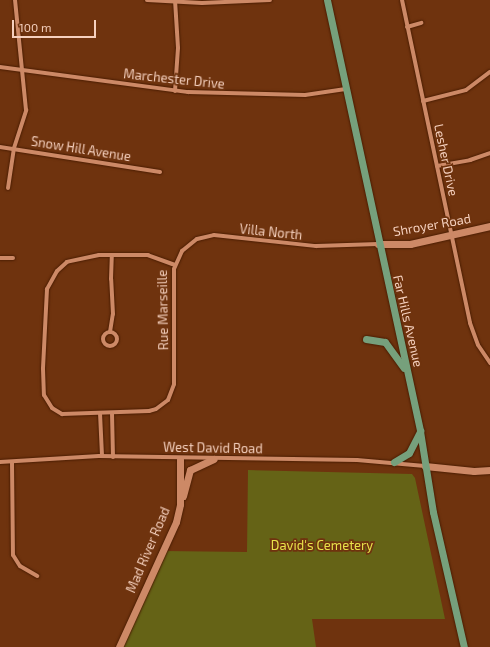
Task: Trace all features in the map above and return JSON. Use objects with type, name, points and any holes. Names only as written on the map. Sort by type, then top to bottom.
[{"type":"main road","name":"Far Hills Avenue","points":[[327,0],[378,244],[420,431],[433,512],[464,647]]},
{"type":"main road","points":[[366,339],[385,342],[406,370]]},
{"type":"main road","points":[[394,462],[409,453],[420,431]]},
{"type":"street","points":[[8,188],[14,148],[25,116],[15,0]]},
{"type":"street","points":[[147,0],[270,0]]},
{"type":"street","name":"Lesher Drive","points":[[402,0],[470,323],[478,345],[490,363]]},
{"type":"street","points":[[175,1],[178,48],[175,91]]},
{"type":"street","points":[[407,27],[421,23]]},
{"type":"street","name":"Marchester Drive","points":[[0,67],[21,68],[175,91],[275,95],[330,93],[346,90]]},
{"type":"street","points":[[423,101],[466,90],[490,72]]},
{"type":"street","name":"Snow Hill Avenue","points":[[0,147],[160,172]]},
{"type":"street","points":[[437,166],[470,160],[490,153]]},
{"type":"street","name":"Shroyer Road","points":[[378,244],[406,244],[490,226]]},
{"type":"street","name":"Villa North","points":[[175,265],[189,243],[214,235],[297,246],[378,244]]},
{"type":"street","points":[[110,332],[113,318],[112,255]]},
{"type":"street","name":"Rue Marseille","points":[[148,255],[175,265],[173,291],[174,384],[171,394],[156,410],[62,414],[52,408],[45,398],[43,369],[47,289],[57,271],[67,262],[92,256],[148,255]]},
{"type":"street","points":[[0,258],[13,258]]},
{"type":"street","points":[[100,413],[102,456]]},
{"type":"street","points":[[112,413],[113,457]]},
{"type":"street","name":"West David Road","points":[[0,462],[102,456],[180,459],[306,458],[394,462],[425,466]]},
{"type":"street","name":"Mad River Road","points":[[118,647],[168,542],[180,504],[180,459]]},
{"type":"street","points":[[180,504],[190,470],[214,459]]},
{"type":"street","points":[[12,462],[13,555],[20,566],[37,576]]},
{"type":"street","points":[[425,466],[474,471],[490,470]]},
{"type":"green space","name":"David's Cemetery","points":[[248,470],[412,474],[415,478],[445,619],[312,619],[316,647],[119,647],[163,551],[247,552]]}]
